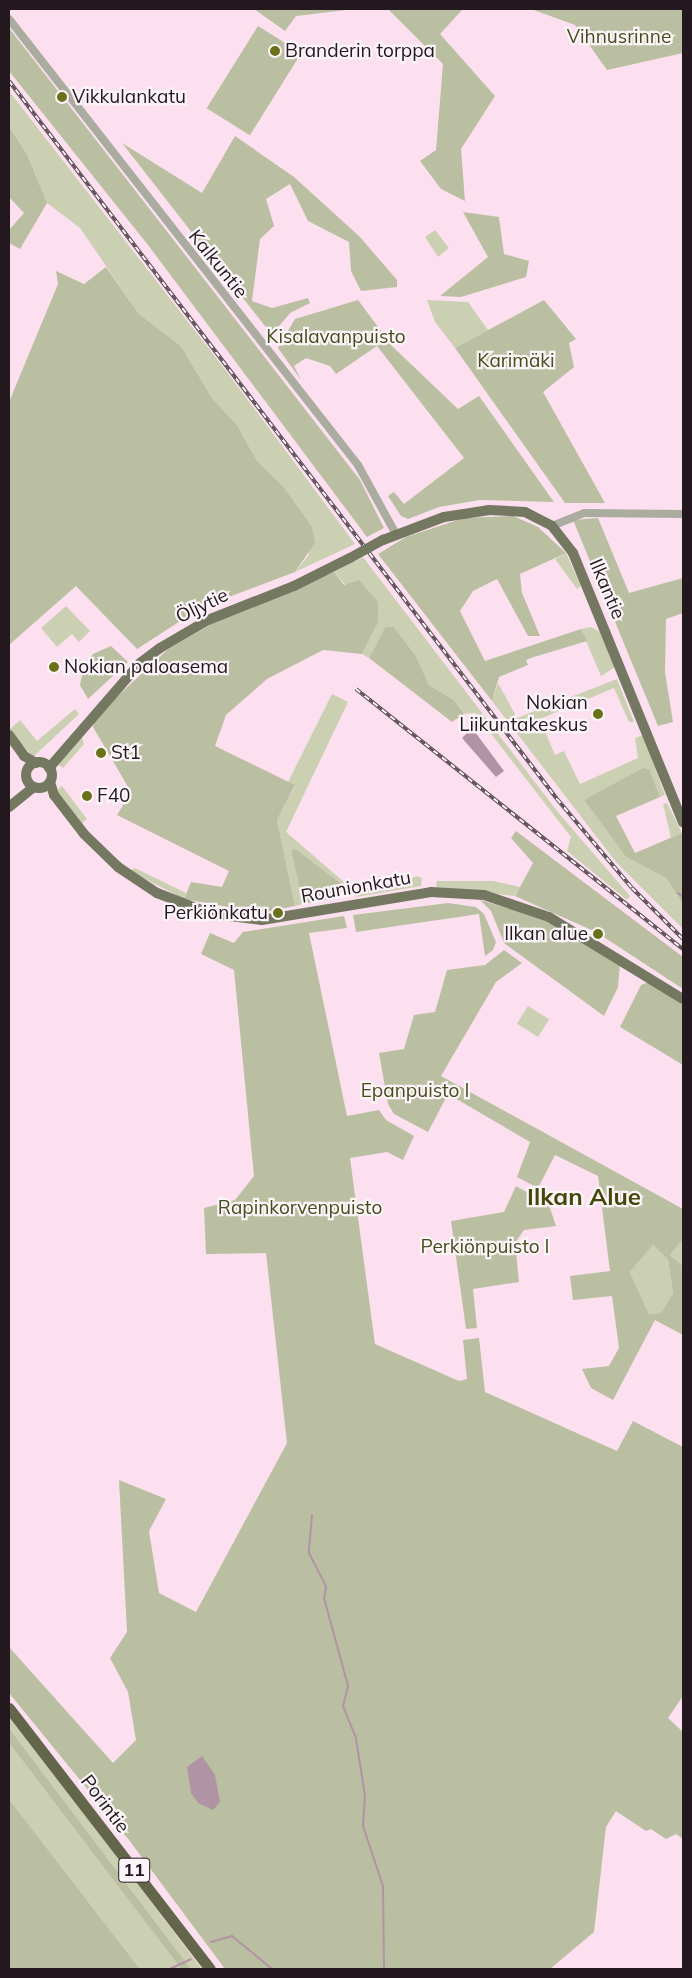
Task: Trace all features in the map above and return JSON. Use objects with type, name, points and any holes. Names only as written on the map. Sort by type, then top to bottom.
[{"type":"highway","name":"Porintie","points":[[9,1708],[210,1969]]},
{"type":"main road","name":"Ilkantie","points":[[396,534],[444,517],[489,510],[525,512],[552,526],[572,553],[683,822]]},
{"type":"main road","name":"Öljytie","points":[[9,808],[140,663],[160,648],[208,620],[294,586],[396,534]]},
{"type":"main road","points":[[9,735],[38,775]]},
{"type":"main road","name":"Rounionkatu","points":[[38,775],[118,867],[157,893],[212,914],[262,920],[431,892],[484,895],[548,917],[683,999]]},
{"type":"street","name":"Kalkuntie","points":[[9,19],[352,458],[396,534]]},
{"type":"street","points":[[552,526],[585,513],[683,514]]},
{"type":"green space","points":[[254,9],[355,9],[296,16],[285,31]]},
{"type":"green space","points":[[388,9],[531,9],[462,10],[440,34],[495,96],[461,149],[465,201],[441,189],[420,161],[436,150],[443,64]]},
{"type":"green space","name":"Vihnusrinne","points":[[531,9],[683,9],[683,53],[607,70],[575,25]]},
{"type":"green space","points":[[258,26],[301,53],[250,135],[207,108]]},
{"type":"green space","points":[[9,28],[360,480],[384,528],[367,537],[148,245],[9,71]]},
{"type":"green space","points":[[9,91],[230,376],[355,544],[295,572],[309,555],[282,485],[257,461],[237,425],[212,398],[181,346],[139,314],[80,228],[47,203],[27,154],[9,127]]},
{"type":"green space","points":[[9,127],[27,154],[47,203],[20,249],[9,243],[9,230],[24,213],[9,197]]},
{"type":"green space","points":[[235,136],[294,177],[360,237],[397,280],[397,287],[361,291],[351,271],[349,242],[308,221],[290,184],[266,199],[274,226],[260,239],[252,301],[272,308],[308,298],[310,303],[290,313],[274,332],[268,330],[122,143],[202,193]]},
{"type":"green space","points":[[463,212],[499,217],[504,254],[529,261],[526,277],[461,297],[440,296],[488,257]]},
{"type":"green space","points":[[435,230],[449,248],[438,257],[425,237]]},
{"type":"green space","points":[[106,267],[139,314],[181,346],[212,398],[237,425],[257,461],[282,485],[312,527],[315,543],[295,572],[202,607],[137,649],[76,586],[9,645],[9,402],[58,284],[56,271],[84,284]]},
{"type":"green space","name":"Kisalavanpuisto","points":[[358,300],[393,347],[458,409],[479,396],[554,502],[480,500],[439,507],[408,519],[401,516],[388,496],[394,492],[404,504],[464,458],[377,346],[336,374],[330,366],[306,358],[294,366],[301,380],[278,348],[295,319]]},
{"type":"green space","points":[[427,300],[468,302],[488,330],[455,348],[435,322]]},
{"type":"green space","name":"Karimäki","points":[[544,300],[576,339],[569,343],[574,367],[543,392],[605,503],[565,503],[455,348]]},
{"type":"green space","points":[[513,516],[538,527],[566,553],[520,574],[522,593],[540,636],[528,636],[497,579],[473,591],[460,611],[485,661],[581,629],[587,641],[526,660],[528,665],[499,677],[492,701],[378,554],[406,537],[464,518]]},
{"type":"green space","points":[[598,518],[629,593],[683,578],[683,613],[666,619],[665,672],[673,722],[658,726],[573,520]]},
{"type":"green space","points":[[566,553],[581,586],[577,589],[555,559]]},
{"type":"green space","points":[[363,557],[557,811],[630,896],[627,900],[567,851],[571,837],[475,713],[464,714],[454,700],[429,685],[416,656],[394,627],[385,627],[369,658],[362,654],[378,622],[334,572]]},
{"type":"green space","points":[[334,572],[344,585],[359,580],[378,602],[378,622],[362,654],[323,650],[267,679],[226,715],[215,746],[295,785],[277,820],[295,906],[261,913],[184,899],[191,882],[222,887],[229,871],[117,815],[131,792],[93,727],[94,718],[167,650],[227,615]]},
{"type":"green space","points":[[66,606],[90,631],[79,642],[72,634],[57,647],[41,628]]},
{"type":"green space","points":[[385,627],[394,627],[416,656],[429,685],[454,700],[464,714],[452,722],[369,658]]},
{"type":"green space","points":[[591,627],[600,632],[615,667],[601,676],[581,629]]},
{"type":"green space","points":[[111,646],[128,662],[88,699],[80,685],[82,675],[93,654]]},
{"type":"green space","points":[[617,679],[634,722],[629,722],[614,688],[540,719],[555,755],[564,751],[580,784],[638,758],[635,738],[643,735],[665,795],[660,797],[650,770],[584,800],[626,857],[666,878],[683,904],[683,929],[616,862],[492,701],[498,683],[517,718]]},
{"type":"green space","points":[[332,694],[348,702],[286,832],[344,882],[343,885],[296,849],[291,850],[303,904],[295,906],[277,820],[295,786],[288,782]]},
{"type":"green space","points":[[75,709],[79,714],[33,757],[9,730],[20,720],[37,741]]},
{"type":"green space","points":[[82,737],[84,744],[63,768],[56,763]]},
{"type":"green space","points":[[643,768],[650,770],[660,797],[616,816],[635,853],[682,833],[683,904],[666,878],[626,857],[584,800]]},
{"type":"green space","points":[[62,786],[87,819],[82,823],[56,791]]},
{"type":"green space","points":[[667,803],[682,833],[671,838],[663,804]]},
{"type":"green space","points":[[516,831],[683,957],[683,989],[596,932],[515,896],[533,863],[511,838]]},
{"type":"green space","points":[[296,849],[343,885],[340,897],[303,904],[291,850]]},
{"type":"green space","points":[[135,868],[186,893],[184,899],[130,871]]},
{"type":"green space","points":[[416,876],[422,878],[421,886],[356,897],[352,891],[404,883]]},
{"type":"green space","points":[[437,881],[493,881],[520,887],[514,896],[436,887]]},
{"type":"green space","points":[[480,900],[549,920],[620,963],[618,987],[604,1016],[504,943],[491,911]]},
{"type":"green space","points":[[448,903],[476,907],[484,914],[496,942],[493,950],[485,956],[479,914],[356,932],[353,915]]},
{"type":"green space","name":"Rapinkorvenpuisto","points":[[344,916],[347,928],[309,933],[347,1116],[379,1110],[386,1120],[414,1136],[403,1160],[387,1152],[350,1158],[375,1344],[459,1381],[467,1379],[463,1340],[479,1338],[485,1392],[617,1451],[633,1421],[683,1447],[683,1696],[668,1718],[683,1732],[683,1839],[676,1834],[666,1839],[651,1829],[646,1831],[616,1811],[606,1827],[594,1932],[550,1969],[225,1969],[129,1840],[9,1693],[9,1647],[113,1763],[136,1740],[128,1692],[110,1658],[127,1632],[119,1480],[166,1499],[149,1531],[159,1593],[196,1612],[287,1443],[266,1253],[206,1254],[204,1208],[235,1200],[254,1176],[234,970],[201,954],[210,933],[234,943],[243,932]]},
{"type":"green space","name":"Epanpuisto I","points":[[504,950],[522,963],[496,982],[441,1076],[683,1209],[683,1239],[670,1255],[683,1266],[683,1335],[655,1320],[613,1400],[591,1388],[582,1369],[609,1366],[619,1348],[612,1296],[573,1300],[570,1276],[610,1271],[598,1176],[555,1155],[538,1188],[517,1177],[530,1142],[448,1094],[428,1132],[394,1114],[388,1104],[379,1053],[404,1049],[414,1015],[435,1012],[447,970],[485,965]],"holes":[[[653,1245],[668,1260],[673,1293],[661,1313],[649,1314],[630,1272]]]},
{"type":"green space","points":[[649,982],[683,1005],[683,1065],[620,1027],[641,985]]},
{"type":"green space","points":[[528,1006],[549,1019],[538,1037],[517,1024]]},
{"type":"green space","name":"Perkiönpuisto I","points":[[516,1186],[549,1205],[556,1226],[524,1230],[515,1243],[519,1282],[473,1289],[477,1328],[466,1329],[451,1221],[504,1212]]},
{"type":"green space","points":[[683,1239],[683,1266],[670,1255]]},
{"type":"green space","points":[[653,1245],[668,1260],[673,1293],[661,1313],[649,1314],[630,1272]]},
{"type":"green space","points":[[9,1715],[202,1969],[191,1969],[9,1728]]},
{"type":"green space","points":[[9,1728],[191,1969],[181,1969],[9,1743]]},
{"type":"green space","points":[[9,1743],[181,1969],[140,1969],[9,1799]]},
{"type":"green space","points":[[9,1799],[140,1969],[9,1969]]},
{"type":"shaded area","points":[[472,728],[504,771],[496,777],[462,738]]},
{"type":"shaded area","points":[[202,1756],[215,1775],[220,1802],[213,1810],[198,1803],[191,1793],[187,1767]]},
{"type":"waterway","points":[[678,893],[683,897]]},
{"type":"waterway","points":[[312,1515],[309,1553],[326,1587],[324,1598],[348,1686],[343,1706],[356,1739],[365,1796],[363,1826],[383,1886],[384,1969]]},
{"type":"waterway","points":[[211,1942],[232,1936],[272,1969]]},
{"type":"waterway","points":[[170,1969],[191,1959]]},
{"type":"railway","points":[[9,81],[557,799],[632,888],[683,939]]},
{"type":"railway","points":[[356,689],[683,949]]},
{"type":"place","name":"Branderin torppa","points":[[275,51]]},
{"type":"place","name":"Vikkulankatu","points":[[62,97]]},
{"type":"place","name":"Nokian paloasema","points":[[54,667]]},
{"type":"place","name":"Nokian Liikuntakeskus","points":[[598,714]]},
{"type":"place","name":"St1","points":[[101,753]]},
{"type":"place","name":"F40","points":[[87,796]]},
{"type":"place","name":"Perkiönkatu","points":[[278,913]]},
{"type":"place","name":"Ilkan alue","points":[[598,934]]},
{"type":"district","name":"Ilkan Alue","points":[[584,1197]]}]
